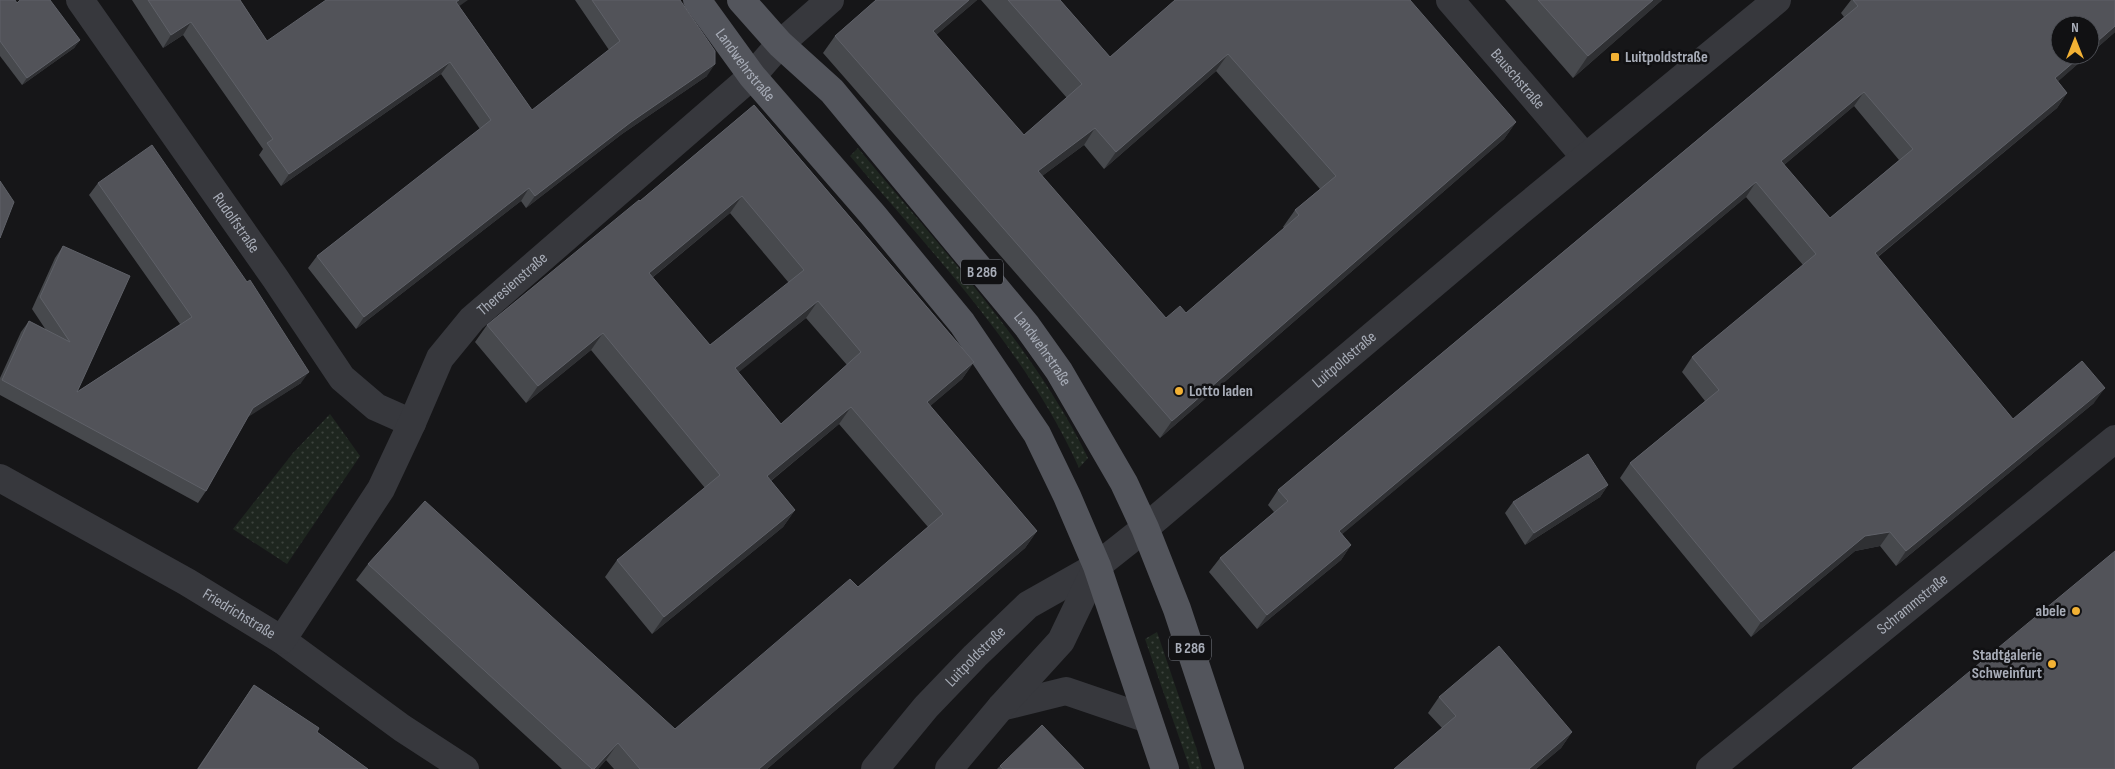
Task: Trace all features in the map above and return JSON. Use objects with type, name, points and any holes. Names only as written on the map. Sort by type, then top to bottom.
[{"type":"main road","name":"Landwehrstraße","points":[[697,0],[752,76],[873,215],[962,323],[1037,434],[1067,496],[1097,566],[1165,769]]},
{"type":"main road","name":"Landwehrstraße","points":[[741,0],[780,44],[832,91],[1027,326],[1059,371],[1124,483],[1145,528],[1177,609],[1230,769]]},
{"type":"street","name":"Rudolfstraße","points":[[80,0],[275,278],[342,378],[376,407],[412,423]]},
{"type":"street","name":"Theresienstraße","points":[[282,640],[381,488],[440,358],[472,319],[752,76],[780,44],[830,0]]},
{"type":"street","name":"Bauschstraße","points":[[1450,0],[1585,157]]},
{"type":"street","name":"Luitpoldstraße","points":[[875,769],[926,707],[1028,605],[1097,566],[1145,528],[1585,157],[1776,0]]},
{"type":"street","name":"Schrammstraße","points":[[1710,769],[2115,439]]},
{"type":"street","name":"Friedrichstraße","points":[[0,478],[187,582],[282,640],[402,728],[465,769]]},
{"type":"street","name":"Luitpoldstraße","points":[[948,769],[1061,641],[1097,566]]},
{"type":"street","points":[[1001,707],[1066,690],[1148,719]]},
{"type":"shaded area","points":[[858,148],[982,297],[1040,376],[1066,416],[1088,458],[1079,468],[1033,383],[1005,343],[976,304],[850,156]]},
{"type":"shaded area","points":[[330,414],[360,456],[287,564],[233,529],[293,453]]},
{"type":"shaded area","points":[[1157,632],[1202,769],[1190,769],[1145,639]]},
{"type":"building","points":[[0,0],[15,0],[17,3],[20,0],[50,0],[80,40],[27,78],[0,41]]},
{"type":"building","points":[[148,0],[240,0],[267,41],[326,0],[459,0],[456,2],[532,110],[620,41],[592,0],[680,0],[715,51],[715,64],[631,122],[535,196],[529,188],[364,317],[317,256],[491,120],[450,62],[289,174],[267,143],[273,139],[191,22],[171,35]]},
{"type":"building","points":[[876,0],[969,0],[933,31],[1024,135],[1082,84],[1008,0],[1060,0],[1110,57],[1175,0],[1410,0],[1516,122],[1172,421],[835,36]],"holes":[[[1228,54],[1336,176],[1295,210],[1299,215],[1186,313],[1180,306],[1166,318],[1038,171],[1095,128],[1116,152]]]},
{"type":"building","points":[[1538,0],[1653,0],[1588,56]]},
{"type":"building","points":[[1853,0],[2115,0],[2115,26],[2100,39],[2100,15],[2050,15],[2050,65],[2070,65],[2055,78],[2067,93],[1875,253],[2013,419],[2082,361],[2105,388],[1906,551],[1890,532],[1865,536],[1761,622],[1630,463],[1719,390],[1692,357],[1816,254],[1756,182],[1339,531],[1351,545],[1267,615],[1220,558],[1288,501],[1278,490],[1858,6]],"holes":[[[1864,92],[1913,149],[1830,218],[1781,161]]]},
{"type":"building","points":[[754,105],[974,362],[927,402],[1037,531],[759,769],[640,769],[618,743],[592,769],[368,564],[425,501],[675,729],[850,579],[858,587],[943,514],[851,407],[767,476],[795,510],[664,617],[617,560],[720,475],[603,333],[538,386],[487,325],[640,201]],"holes":[[[742,196],[804,270],[710,345],[649,273]],[[818,301],[861,352],[781,424],[735,368]]]},
{"type":"building","points":[[152,145],[247,282],[250,280],[309,372],[253,408],[206,491],[2,380],[29,321],[70,342],[40,297],[63,246],[130,276],[77,392],[192,317],[98,183]]},
{"type":"building","points":[[0,181],[14,202],[0,238]]},
{"type":"building","points":[[1588,454],[1608,485],[1534,533],[1513,502]]},
{"type":"building","name":"Stadtgalerie Schweinfurt","points":[[2115,551],[2115,769],[1852,769]]},
{"type":"building","points":[[1499,646],[1572,732],[1529,769],[1394,769],[1456,716],[1439,697]]},
{"type":"building","points":[[254,685],[319,728],[317,732],[368,769],[198,769]]},
{"type":"building","points":[[1042,725],[1084,769],[1003,769],[1000,766]]},
{"type":"place","name":"Luitpoldstraße","points":[[1615,57]]},
{"type":"place","name":"Lotto laden","points":[[1179,391]]},
{"type":"place","name":"abele","points":[[2076,611]]},
{"type":"place","name":"Stadtgalerie Schweinfurt","points":[[2052,664]]}]
